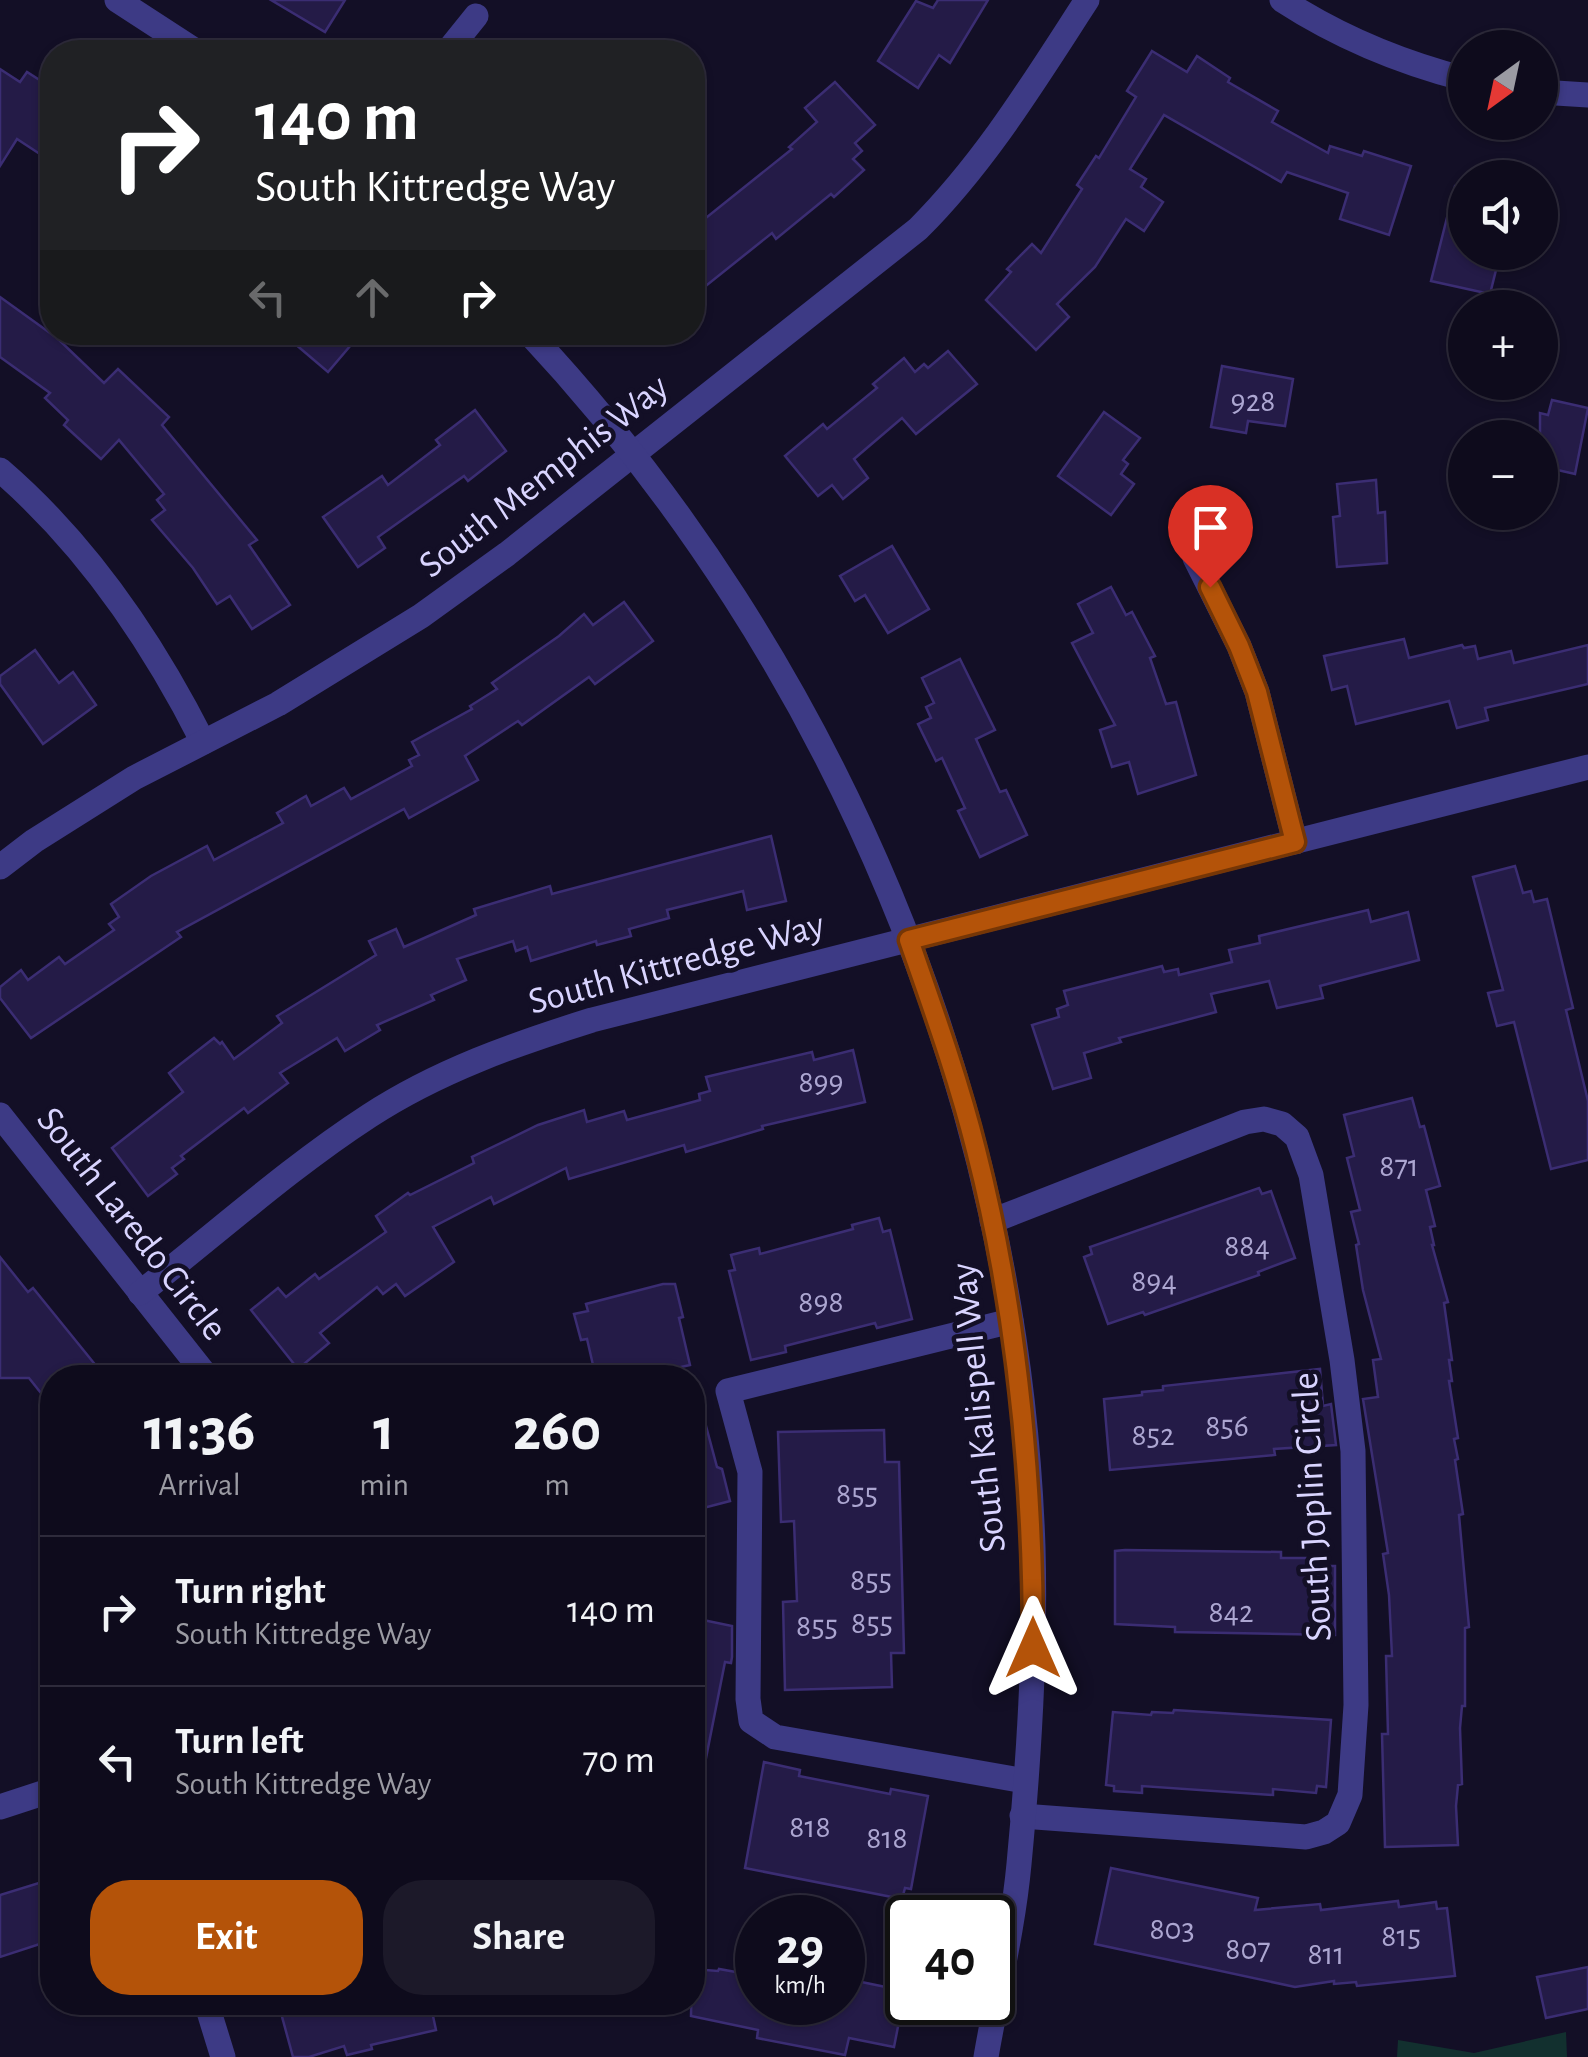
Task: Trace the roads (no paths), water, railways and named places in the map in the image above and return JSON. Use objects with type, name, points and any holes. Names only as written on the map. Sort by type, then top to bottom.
[{"type":"street","points":[[117,0],[179,40]]},
{"type":"street","name":"South Memphis Way","points":[[0,868],[83,808],[336,670],[421,616],[507,554],[918,229],[956,191],[990,148],[1087,0]]},
{"type":"street","points":[[1282,0],[1365,46],[1448,74]]},
{"type":"street","points":[[456,40],[476,16]]},
{"type":"street","points":[[1558,93],[1588,95]]},
{"type":"street","name":"South Kalispell Way","points":[[539,345],[633,454],[735,596],[786,679],[864,833],[909,940],[949,1054],[992,1220],[1011,1322],[1026,1446],[1032,1547],[1033,1648],[1019,1866],[986,2057]]},
{"type":"street","points":[[0,470],[79,551],[135,624],[203,742]]},
{"type":"street","points":[[1226,541],[1195,558],[1257,692],[1295,842]]},
{"type":"street","name":"South Kittredge Way","points":[[140,1292],[339,1137],[442,1075],[515,1044],[592,1020],[1588,768]]},
{"type":"street","name":"South Laredo Circle","points":[[0,1115],[198,1365]]},
{"type":"street","name":"South Joplin Circle","points":[[992,1220],[1245,1122],[1264,1119],[1282,1124],[1297,1137],[1312,1175],[1342,1360],[1356,1492],[1356,1705],[1350,1796],[1338,1823],[1306,1837],[1022,1816]]},
{"type":"street","points":[[1011,1322],[728,1392],[750,1472],[751,1721],[776,1737],[1025,1781]]},
{"type":"street","points":[[0,1806],[40,1794]]},
{"type":"street","points":[[210,2015],[223,2057]]}]
